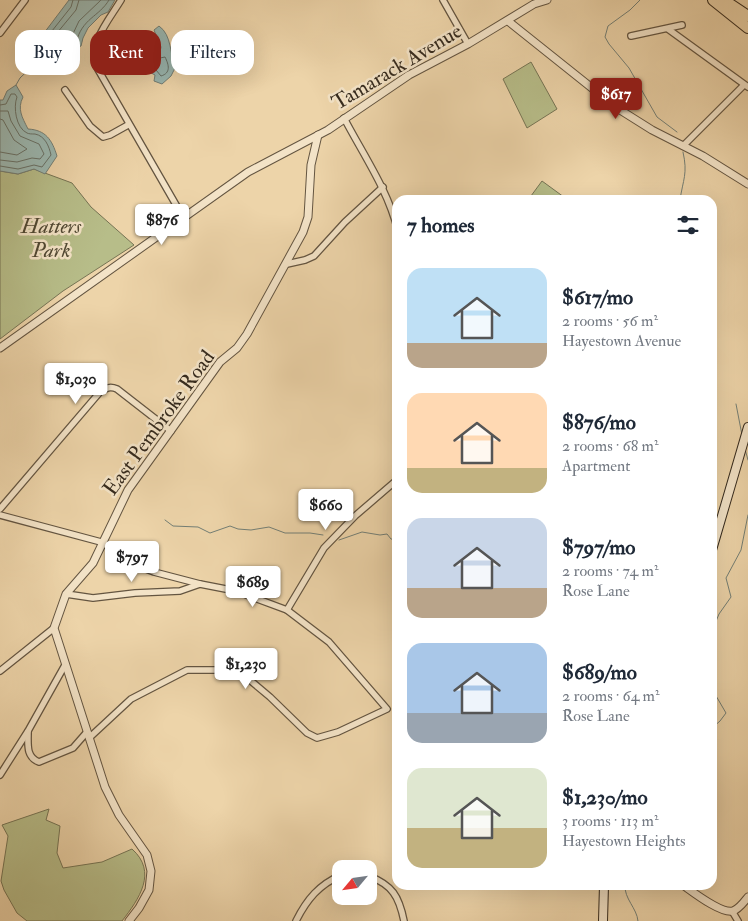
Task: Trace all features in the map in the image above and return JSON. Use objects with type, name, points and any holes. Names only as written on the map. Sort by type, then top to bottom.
[{"type":"highway","points":[[713,0],[748,28]]},
{"type":"highway","points":[[724,0],[748,16]]},
{"type":"main road","points":[[717,530],[748,427]]},
{"type":"main road","points":[[603,921],[604,890]]},
{"type":"street","points":[[0,33],[25,0]]},
{"type":"street","points":[[121,0],[98,39],[93,58],[128,125],[183,217]]},
{"type":"street","points":[[443,0],[468,44]]},
{"type":"street","name":"Tamarack Avenue","points":[[0,348],[248,172],[318,135],[409,74],[468,44],[534,4],[547,0]]},
{"type":"street","points":[[508,21],[595,93],[652,130],[748,184]]},
{"type":"street","points":[[631,36],[682,25]]},
{"type":"street","points":[[668,29],[746,86],[683,146]]},
{"type":"street","points":[[65,90],[90,126],[103,137],[128,125]]},
{"type":"street","points":[[344,118],[383,187],[392,208]]},
{"type":"street","name":"East Pembroke Road","points":[[54,628],[66,594],[93,563],[101,542],[128,490],[220,362],[237,348],[287,264],[303,232],[308,217],[311,165],[318,135]]},
{"type":"street","points":[[287,264],[314,256],[345,222],[383,187]]},
{"type":"street","points":[[0,509],[100,392],[106,388],[112,387],[117,389],[171,431]]},
{"type":"street","points":[[287,610],[324,548],[355,516],[392,484]]},
{"type":"street","points":[[0,515],[101,542],[138,566],[200,584],[236,591],[287,610],[329,642],[387,709],[338,732],[317,738],[307,733],[245,676],[218,670],[186,670],[132,700],[73,748],[40,762],[32,758],[28,752],[28,731]]},
{"type":"street","points":[[66,594],[93,598],[180,591],[200,584]]},
{"type":"street","points":[[0,672],[54,628],[105,787],[119,815],[147,855],[151,871],[148,890],[139,908],[129,921]]},
{"type":"street","points":[[0,775],[28,731],[65,665]]},
{"type":"street","points":[[378,879],[383,881],[396,894],[402,908],[404,921]]},
{"type":"street","points":[[296,921],[312,893],[332,880]]},
{"type":"street","points":[[691,890],[717,907],[732,911],[738,908],[748,897]]},
{"type":"street","points":[[732,911],[738,921]]},
{"type":"green space","points":[[531,62],[557,109],[527,128],[503,79]]},
{"type":"green space","name":"Hatters Park","points":[[34,169],[72,183],[91,207],[134,245],[63,291],[0,339],[0,171],[18,174]]},
{"type":"green space","points":[[542,181],[561,195],[532,195]]},
{"type":"green space","points":[[49,809],[46,820],[60,826],[57,853],[63,868],[102,862],[132,849],[140,858],[145,876],[143,885],[134,904],[122,921],[27,921],[17,913],[1,881],[8,836],[2,825]]},
{"type":"water","points":[[69,0],[115,0],[108,12],[101,15],[88,28],[81,46],[80,30],[46,30]]},
{"type":"water","points":[[159,26],[163,30],[168,40],[171,54],[172,75],[162,84],[154,81],[155,75],[161,75],[161,47],[161,30],[154,30]]},
{"type":"water","points":[[16,85],[23,97],[20,109],[28,129],[44,134],[53,145],[57,156],[45,174],[34,169],[18,174],[0,171],[0,100],[3,100],[7,91]]},
{"type":"waterway","points":[[640,0],[608,26],[605,37],[629,68],[657,117],[677,132]]},
{"type":"waterway","points":[[16,85],[23,75]]},
{"type":"waterway","points":[[681,195],[685,171],[683,152]]},
{"type":"waterway","points":[[736,404],[742,435]]},
{"type":"waterway","points":[[745,449],[748,460]]},
{"type":"waterway","points":[[717,619],[731,597],[726,578],[741,550],[748,515]]},
{"type":"waterway","points":[[165,520],[173,526],[198,527],[210,533],[230,526],[251,530],[269,527],[285,533],[323,535]]},
{"type":"waterway","points":[[339,540],[362,532],[380,535],[387,534],[392,539]]},
{"type":"waterway","points":[[717,698],[726,713],[717,724]]},
{"type":"waterway","points":[[625,890],[638,921]]}]
